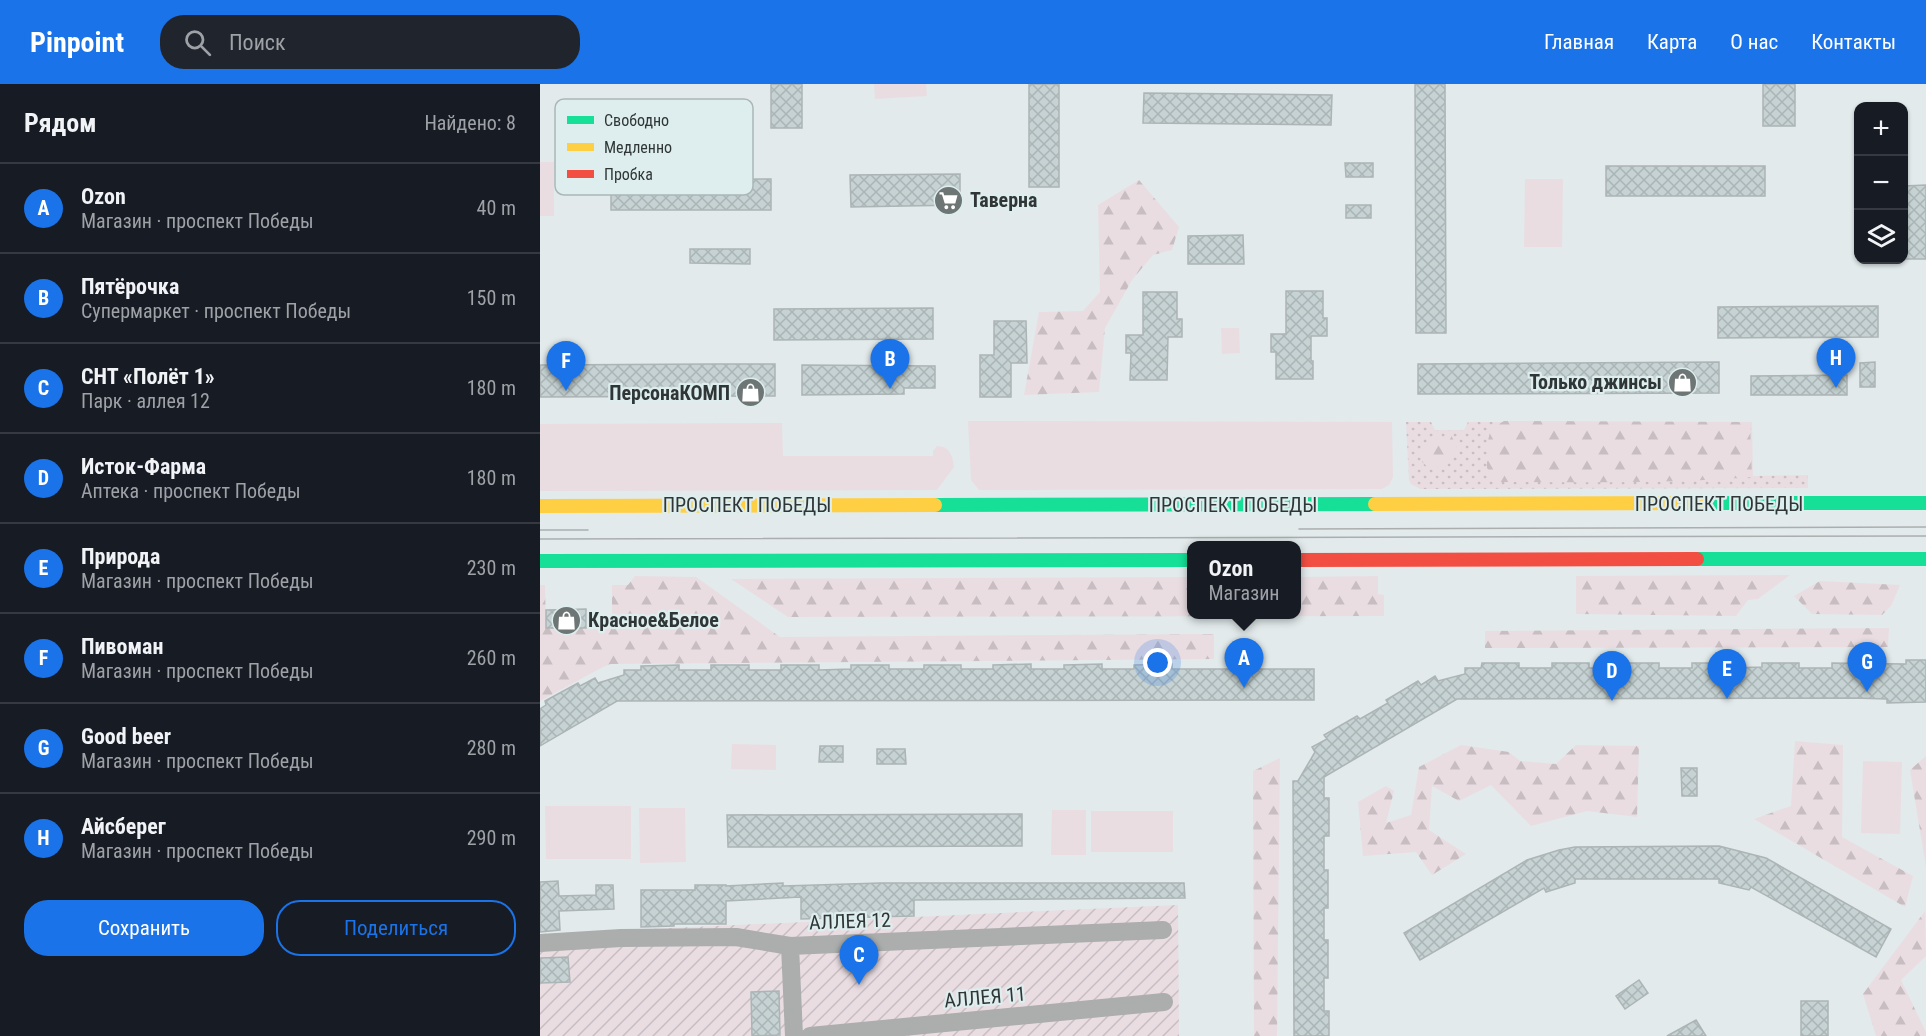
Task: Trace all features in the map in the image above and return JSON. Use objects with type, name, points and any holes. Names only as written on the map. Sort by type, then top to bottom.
[{"type":"main road","name":"ПРОСПЕКТ ПОБЕДЫ","points":[[540,506],[1926,503]]},
{"type":"main road","points":[[1301,560],[1926,559]]},
{"type":"main road","points":[[540,561],[1187,560]]},
{"type":"street","name":"АЛЛЕЯ 12","points":[[540,943],[621,938],[736,937],[790,946],[1163,930]]},
{"type":"street","points":[[790,946],[794,1036]]},
{"type":"street","name":"АЛЛЕЯ 11","points":[[810,1036],[1164,1002]]},
{"type":"green space","points":[[874,84],[926,84],[927,96],[875,99]]},
{"type":"green space","points":[[540,162],[554,162],[554,216],[540,216]]},
{"type":"green space","points":[[1525,179],[1563,179],[1562,247],[1524,247]]},
{"type":"green space","points":[[1139,180],[1179,227],[1172,250],[1153,255],[1132,280],[1105,328],[1099,392],[1024,395],[1039,312],[1083,311],[1100,292],[1098,205]]},
{"type":"green space","points":[[1221,328],[1239,328],[1240,353],[1222,354]]},
{"type":"green space","points":[[968,421],[1392,422],[1393,477],[1389,485],[1382,489],[979,490],[971,480]]},
{"type":"green space","points":[[1504,421],[1750,422],[1752,477],[1656,482],[1497,482],[1487,468],[1487,444],[1491,429]]},
{"type":"green space","points":[[1406,422],[1431,422],[1435,430],[1464,430],[1468,422],[1677,422],[1681,430],[1710,430],[1714,422],[1752,422],[1753,476],[1808,475],[1808,488],[1420,489],[1411,484],[1409,480]]},
{"type":"green space","points":[[782,423],[783,456],[933,456],[933,451],[937,446],[941,446],[952,456],[954,467],[937,490],[540,491],[540,424]]},
{"type":"green space","points":[[1451,435],[1457,447],[1447,463],[1430,469],[1422,462],[1422,444]]},
{"type":"green space","points":[[1790,575],[1758,599],[1748,600],[1736,616],[1576,614],[1576,576]]},
{"type":"green space","points":[[635,576],[696,577],[780,637],[1214,634],[1214,659],[611,664],[540,701],[540,585],[545,585],[546,628],[612,627],[612,585],[628,585]]},
{"type":"green space","points":[[1378,576],[1378,594],[1384,595],[1384,616],[1301,616],[1301,577]]},
{"type":"green space","points":[[1187,577],[1187,616],[788,617],[731,579]]},
{"type":"green space","points":[[1820,581],[1900,585],[1891,606],[1882,615],[1812,614],[1794,596]]},
{"type":"green space","points":[[1889,628],[1888,647],[1485,648],[1485,631]]},
{"type":"green space","points":[[1795,741],[1843,745],[1842,837],[1913,876],[1905,907],[1754,819],[1791,806]]},
{"type":"green space","points":[[732,744],[776,745],[776,770],[731,769]]},
{"type":"green space","points":[[1461,745],[1509,752],[1520,761],[1556,764],[1576,745],[1639,746],[1637,817],[1587,811],[1531,826],[1491,785],[1459,801],[1432,786],[1429,830],[1466,854],[1432,875],[1416,852],[1363,856],[1358,802],[1386,786],[1394,791],[1386,823],[1411,815],[1419,767]]},
{"type":"green space","points":[[1926,756],[1926,867],[1910,770]]},
{"type":"green space","points":[[1280,758],[1277,1036],[1254,1036],[1253,771]]},
{"type":"green space","points":[[1863,761],[1902,762],[1900,834],[1861,833]]},
{"type":"green space","points":[[545,806],[631,806],[631,859],[546,859]]},
{"type":"green space","points":[[639,808],[685,808],[686,862],[640,863]]},
{"type":"green space","points":[[1052,810],[1086,810],[1086,855],[1051,855]]},
{"type":"green space","points":[[1091,811],[1173,811],[1173,852],[1091,852]]},
{"type":"green space","points":[[1178,905],[1179,1036],[540,1036],[540,934]]},
{"type":"green space","points":[[1925,911],[1926,956],[1901,980],[1926,1036],[1876,1036],[1863,994]]},
{"type":"building","points":[[771,84],[802,84],[802,128],[771,128]]},
{"type":"building","points":[[1029,84],[1059,84],[1059,187],[1029,187]]},
{"type":"building","points":[[1415,84],[1445,84],[1446,333],[1416,333]]},
{"type":"building","points":[[1763,84],[1795,84],[1795,126],[1763,126]]},
{"type":"building","points":[[1144,93],[1332,95],[1331,125],[1143,123]]},
{"type":"building","points":[[1345,163],[1373,163],[1373,177],[1346,177]]},
{"type":"building","points":[[1606,166],[1765,166],[1765,196],[1606,196]]},
{"type":"building","points":[[960,174],[960,205],[851,207],[850,175]]},
{"type":"building","points":[[753,179],[771,179],[771,210],[611,210],[611,195],[753,195]]},
{"type":"building","points":[[1926,185],[1926,259],[1908,259],[1908,186]]},
{"type":"building","points":[[1346,205],[1371,205],[1371,218],[1346,218]]},
{"type":"building","points":[[1243,235],[1244,264],[1188,264],[1188,236]]},
{"type":"building","points":[[690,249],[750,249],[750,264],[690,263]]},
{"type":"building","points":[[1286,291],[1323,291],[1323,318],[1327,318],[1327,336],[1311,336],[1313,379],[1276,379],[1276,352],[1271,352],[1271,334],[1286,334]]},
{"type":"building","points":[[1143,292],[1177,292],[1177,319],[1182,319],[1182,337],[1168,337],[1167,380],[1130,380],[1131,353],[1126,353],[1126,335],[1143,335]]},
{"type":"building","points":[[1878,306],[1878,337],[1718,338],[1718,307]]},
{"type":"building","points":[[933,308],[933,339],[774,340],[774,309]]},
{"type":"building","points":[[994,321],[1026,321],[1027,363],[1011,363],[1011,397],[980,397],[980,355],[994,355]]},
{"type":"building","points":[[1719,362],[1719,393],[1418,394],[1418,364]]},
{"type":"building","points":[[1875,362],[1875,387],[1860,387],[1860,363]]},
{"type":"building","points":[[775,364],[775,396],[540,397],[540,365]]},
{"type":"building","points":[[802,365],[935,366],[935,388],[904,388],[904,394],[802,395]]},
{"type":"building","points":[[1847,375],[1847,395],[1751,395],[1751,376]]},
{"type":"building","points":[[586,609],[586,628],[546,628],[546,610]]},
{"type":"building","points":[[1906,660],[1926,660],[1926,702],[1887,703],[1887,699],[1854,698],[1457,699],[1324,777],[1324,798],[1329,798],[1329,836],[1324,836],[1324,870],[1328,870],[1328,908],[1324,908],[1324,940],[1328,940],[1328,978],[1324,978],[1324,1011],[1329,1011],[1329,1036],[1294,1036],[1293,781],[1298,781],[1315,752],[1312,747],[1327,739],[1324,735],[1357,716],[1360,719],[1388,703],[1386,700],[1418,681],[1421,685],[1435,676],[1438,681],[1465,674],[1465,668],[1481,668],[1482,663],[1519,663],[1519,668],[1552,668],[1552,663],[1589,663],[1589,668],[1622,668],[1622,663],[1659,663],[1659,668],[1692,668],[1692,663],[1729,663],[1729,668],[1762,667],[1762,663],[1799,663],[1799,668],[1832,668],[1832,663],[1906,664]]},
{"type":"building","points":[[1031,664],[1031,669],[1064,669],[1064,665],[1102,664],[1102,669],[1134,669],[1134,665],[1172,664],[1172,669],[1314,669],[1314,700],[617,701],[540,746],[540,709],[546,705],[545,701],[578,683],[580,686],[595,678],[598,683],[624,675],[624,670],[641,670],[641,666],[679,665],[679,670],[711,670],[711,665],[749,665],[749,670],[781,670],[781,665],[819,665],[819,670],[851,669],[851,665],[889,665],[889,669],[924,669],[924,665],[961,665],[961,669],[993,669],[993,665]]},
{"type":"building","points":[[820,746],[843,746],[843,762],[819,762]]},
{"type":"building","points":[[877,749],[905,749],[906,764],[877,764]]},
{"type":"building","points":[[1681,768],[1697,768],[1697,796],[1682,796]]},
{"type":"building","points":[[1022,814],[1022,846],[728,847],[727,815]]},
{"type":"building","points":[[1719,846],[1766,858],[1891,929],[1876,957],[1751,887],[1749,890],[1719,883],[1719,879],[1575,879],[1575,883],[1546,892],[1544,888],[1420,960],[1404,933],[1527,860],[1559,850],[1575,847]]},
{"type":"building","points":[[558,881],[559,896],[596,895],[596,885],[613,885],[614,909],[559,911],[560,930],[540,932],[540,882]]},
{"type":"building","points":[[783,883],[783,886],[881,883],[1184,883],[1185,898],[914,900],[914,916],[801,919],[801,897],[726,901],[726,924],[674,924],[674,926],[641,927],[641,890],[695,890],[695,885]]},
{"type":"building","points":[[568,957],[570,982],[540,983],[540,958]]},
{"type":"building","points":[[1639,980],[1648,993],[1625,1009],[1616,996]]},
{"type":"building","points":[[779,991],[780,1035],[752,1036],[751,992]]},
{"type":"building","points":[[1801,1001],[1828,1001],[1828,1036],[1801,1036]]},
{"type":"building","points":[[1696,1020],[1706,1036],[1667,1036]]},
{"type":"tram line","points":[[1299,529],[1926,527]]},
{"type":"tram line","points":[[540,530],[588,530]]},
{"type":"tram line","points":[[540,539],[1926,536]]},
{"type":"traffic: fast","points":[[1702,503],[1926,503]]},
{"type":"traffic: fast","points":[[935,505],[1375,504]]},
{"type":"traffic: fast","points":[[1697,559],[1926,559]]},
{"type":"traffic: fast","points":[[540,561],[1187,560]]},
{"type":"traffic: slow","points":[[1375,504],[1702,503]]},
{"type":"traffic: slow","points":[[540,506],[935,505]]},
{"type":"traffic: jam","points":[[1301,560],[1697,559]]},
{"type":"place","name":"Таверна","points":[[949,200]]},
{"type":"place","name":"Только джинсы","points":[[1683,382]]},
{"type":"place","name":"Айсберег","points":[[1836,388]]},
{"type":"place","name":"Пятёрочка","points":[[890,389]]},
{"type":"place","name":"Пивоман","points":[[566,391]]},
{"type":"place","name":"ПерсонаКОМП","points":[[751,393]]},
{"type":"place","name":"Красное&Белое","points":[[567,620]]},
{"type":"place","name":"Ozon","points":[[1244,688]]},
{"type":"place","name":"Good beer","points":[[1867,692]]},
{"type":"place","name":"Природа","points":[[1727,699]]},
{"type":"place","name":"Исток-Фарма","points":[[1612,701]]},
{"type":"place","name":"СНТ «Полёт 1»","points":[[859,985]]}]
